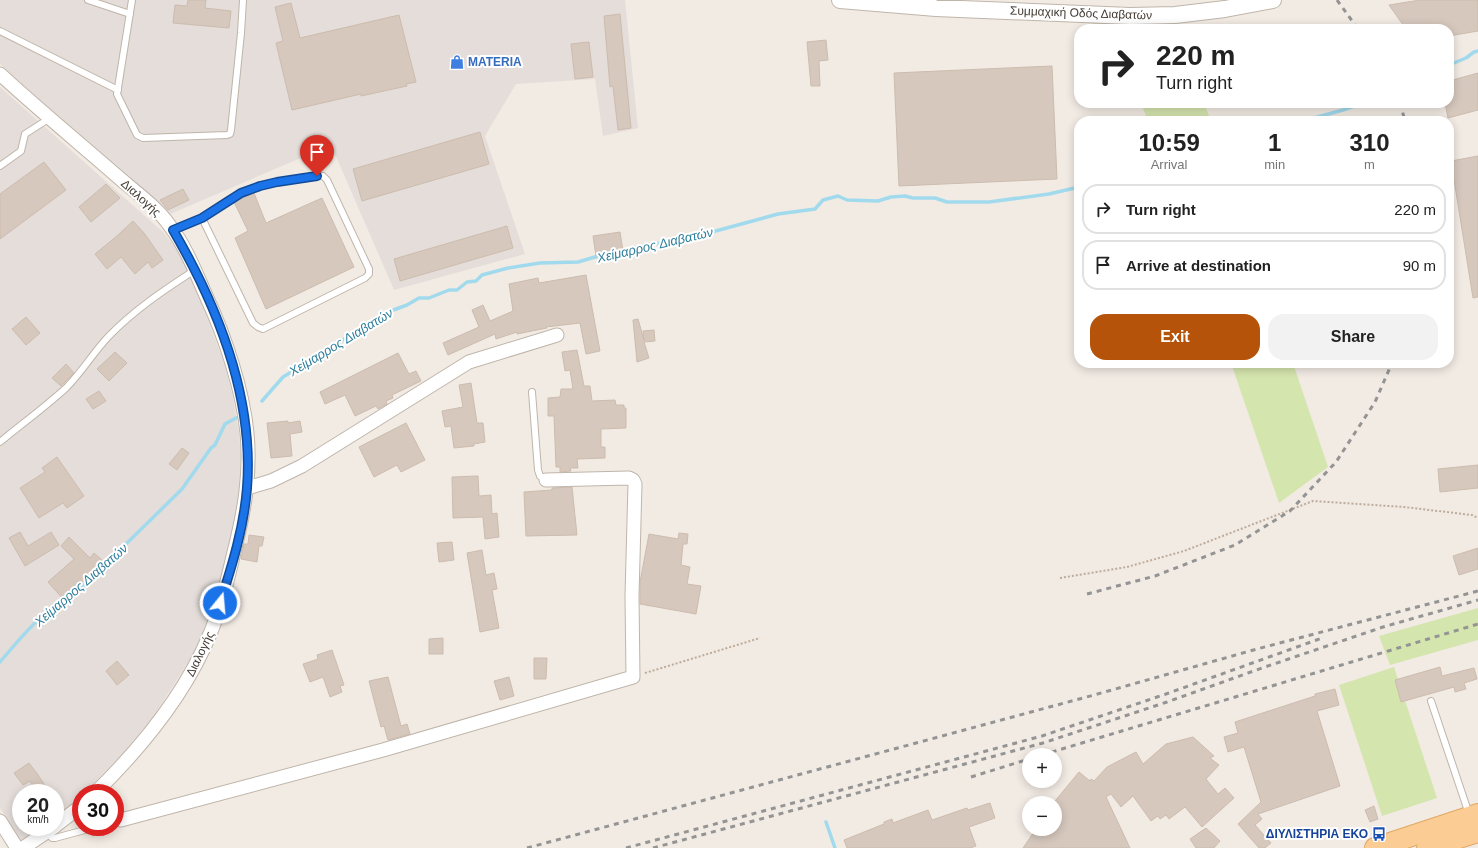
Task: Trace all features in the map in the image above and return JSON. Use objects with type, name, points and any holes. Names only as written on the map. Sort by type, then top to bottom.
[{"type":"main road","points":[[1375,848],[1475,821]]},
{"type":"main road","points":[[1427,848],[1475,821]]},
{"type":"street","name":"Συμμαχική Οδός Διαβατών","points":[[840,0],[935,4],[1083,15],[1130,16],[1175,15],[1225,9],[1273,0]]},
{"type":"street","name":"Διαλογής","points":[[0,74],[158,212],[170,225],[195,270],[225,341],[241,400],[247,433],[247,488],[243,517],[229,573],[211,632],[179,694],[162,717],[106,784]]},
{"type":"street","points":[[247,488],[271,481],[302,466],[469,362],[557,335]]},
{"type":"street","points":[[124,815],[382,750],[633,677],[632,596],[635,484],[633,480],[629,478],[546,480]]},
{"type":"street","points":[[64,819],[72,813]]},
{"type":"street","points":[[0,821],[17,848]]},
{"type":"street","points":[[23,848],[40,836]]},
{"type":"lane","points":[[88,0],[130,14]]},
{"type":"lane","points":[[132,0],[118,90],[119,99],[137,135],[140,137],[230,134],[243,0]]},
{"type":"lane","points":[[0,31],[118,90]]},
{"type":"lane","points":[[0,166],[21,151],[25,134],[50,118]]},
{"type":"lane","points":[[173,230],[202,218],[232,197],[260,186],[277,182],[322,176],[327,180],[334,194],[369,269],[369,274],[365,278],[263,329],[253,323],[202,218]]},
{"type":"lane","points":[[0,442],[65,388],[76,377],[108,337],[131,314],[153,297],[195,270]]},
{"type":"lane","points":[[532,392],[538,470],[540,476],[546,480]]},
{"type":"lane","points":[[1431,701],[1475,821]]},
{"type":"lane","points":[[52,836],[52,838],[55,838],[62,836]]},
{"type":"path","points":[[1060,578],[1127,567],[1184,551],[1313,501],[1404,507],[1472,515],[1478,518]]},
{"type":"path","points":[[633,677],[760,638]]},
{"type":"shaded area","points":[[0,0],[625,0],[638,128],[603,136],[595,79],[516,84],[485,136],[525,254],[394,290],[331,145],[168,215],[0,64]]},
{"type":"shaded area","points":[[0,87],[164,233],[187,265],[226,369],[233,398],[241,456],[236,521],[213,608],[196,650],[155,714],[120,757],[93,784],[72,784],[72,804],[64,811],[64,784],[12,784],[12,826],[0,808]]},
{"type":"shaded area","points":[[18,836],[33,836],[23,843]]},
{"type":"green space","points":[[1174,18],[1176,24],[1094,24],[1090,20]]},
{"type":"green space","points":[[1143,108],[1206,108],[1209,116],[1146,116]]},
{"type":"green space","points":[[1233,368],[1295,368],[1328,467],[1279,503]]},
{"type":"green space","points":[[1478,608],[1478,640],[1390,665],[1379,636]]},
{"type":"green space","points":[[1394,667],[1437,798],[1382,816],[1339,685]]},
{"type":"building","points":[[188,0],[206,0],[205,8],[231,11],[229,28],[173,23],[175,5],[187,6]]},
{"type":"building","points":[[1420,0],[1478,0],[1478,31],[1454,35],[1454,24],[1402,24],[1389,5]]},
{"type":"building","points":[[291,3],[300,38],[399,15],[416,82],[406,84],[407,86],[361,96],[361,94],[292,110],[276,43],[283,41],[275,7]]},
{"type":"building","points":[[620,14],[631,128],[618,130],[613,86],[610,87],[604,16]]},
{"type":"building","points":[[826,40],[828,60],[819,61],[820,86],[811,86],[807,42]]},
{"type":"building","points":[[589,42],[593,77],[575,79],[571,44]]},
{"type":"building","points":[[1052,66],[1057,179],[899,186],[894,73]]},
{"type":"building","points":[[1478,73],[1478,110],[1454,116],[1448,116],[1446,108],[1454,108],[1454,80]]},
{"type":"building","points":[[480,132],[489,164],[362,201],[353,169]]},
{"type":"building","points":[[1478,156],[1478,297],[1473,298],[1454,180],[1454,160]]},
{"type":"building","points":[[44,162],[66,190],[0,239],[0,194]]},
{"type":"building","points":[[106,184],[120,198],[91,222],[79,207]]},
{"type":"building","points":[[183,189],[189,200],[168,210],[160,200]]},
{"type":"building","points":[[254,193],[266,223],[322,198],[354,267],[266,309],[235,238],[248,231],[234,202]]},
{"type":"building","points":[[133,221],[144,233],[163,260],[152,268],[148,262],[135,274],[121,257],[107,269],[95,254]]},
{"type":"building","points":[[507,226],[513,248],[400,281],[394,259]]},
{"type":"building","points":[[620,232],[623,251],[596,256],[593,236]]},
{"type":"building","points":[[586,275],[600,351],[586,354],[580,323],[546,327],[547,328],[517,334],[517,332],[496,339],[495,334],[448,355],[443,343],[479,327],[472,310],[483,305],[490,321],[513,311],[509,284],[538,278],[539,283]]},
{"type":"building","points":[[26,317],[40,333],[26,345],[12,329]]},
{"type":"building","points":[[638,319],[644,340],[643,331],[654,330],[655,341],[644,342],[649,358],[637,362],[633,320]]},
{"type":"building","points":[[577,350],[584,386],[590,386],[592,401],[615,400],[616,405],[624,405],[624,408],[626,408],[626,428],[601,429],[601,447],[605,447],[605,458],[577,459],[578,468],[570,468],[571,471],[560,472],[560,467],[556,467],[554,416],[548,416],[548,398],[560,397],[561,389],[573,389],[570,370],[565,371],[562,352]]},
{"type":"building","points":[[115,352],[127,363],[109,381],[97,369]]},
{"type":"building","points":[[398,353],[409,374],[416,371],[421,381],[392,395],[393,398],[386,401],[387,404],[378,409],[376,406],[355,416],[345,395],[325,404],[320,392]]},
{"type":"building","points":[[66,364],[74,373],[61,386],[52,378]]},
{"type":"building","points":[[471,383],[477,423],[483,423],[485,442],[474,444],[474,446],[454,448],[451,426],[445,427],[442,411],[463,407],[459,385]]},
{"type":"building","points":[[99,391],[106,401],[93,409],[86,399]]},
{"type":"building","points":[[288,421],[288,423],[300,421],[302,432],[290,434],[292,456],[271,458],[267,423]]},
{"type":"building","points":[[406,423],[425,460],[401,472],[397,465],[374,477],[359,447]]},
{"type":"building","points":[[182,448],[189,453],[177,470],[169,464]]},
{"type":"building","points":[[57,457],[84,496],[67,508],[63,503],[39,518],[20,488],[45,472],[42,468]]},
{"type":"building","points":[[1478,465],[1478,488],[1440,492],[1438,469]]},
{"type":"building","points":[[478,476],[479,496],[491,495],[492,514],[497,513],[499,537],[485,539],[483,517],[453,518],[452,477]]},
{"type":"building","points":[[572,487],[577,535],[526,536],[524,492]]},
{"type":"building","points":[[20,532],[28,546],[51,532],[59,545],[25,566],[9,538]]},
{"type":"building","points":[[679,533],[688,534],[687,544],[683,544],[681,565],[690,567],[687,584],[701,586],[696,614],[640,604],[640,582],[649,534],[678,539]]},
{"type":"building","points":[[249,535],[264,537],[262,546],[259,546],[257,562],[241,559],[244,544],[248,544]]},
{"type":"building","points":[[69,537],[90,558],[94,553],[102,560],[87,576],[88,577],[64,600],[48,582],[74,559],[61,546]]},
{"type":"building","points":[[452,542],[454,560],[439,562],[437,543]]},
{"type":"building","points":[[1478,548],[1478,569],[1459,575],[1453,556]]},
{"type":"building","points":[[482,550],[486,575],[494,573],[497,589],[492,590],[499,628],[480,632],[467,553]]},
{"type":"building","points":[[443,638],[443,654],[429,654],[429,639]]},
{"type":"building","points":[[332,650],[344,685],[340,686],[342,692],[330,697],[323,677],[310,682],[303,664],[318,659],[317,655]]},
{"type":"building","points":[[534,658],[547,658],[546,679],[534,679]]},
{"type":"building","points":[[117,661],[129,675],[117,685],[106,671]]},
{"type":"building","points":[[1440,667],[1442,676],[1474,668],[1477,679],[1464,683],[1466,689],[1455,692],[1454,687],[1401,702],[1395,680]]},
{"type":"building","points":[[388,677],[401,726],[407,724],[410,734],[388,740],[384,726],[381,727],[369,681]]},
{"type":"building","points":[[509,677],[514,696],[500,700],[494,681]]},
{"type":"building","points":[[1335,689],[1339,705],[1317,711],[1340,786],[1258,814],[1262,819],[1255,825],[1271,843],[1265,848],[1259,848],[1238,824],[1261,802],[1244,747],[1228,752],[1224,737],[1238,733],[1235,722],[1315,696],[1315,694]]},
{"type":"building","points":[[1193,737],[1214,756],[1210,758],[1219,765],[1206,779],[1218,794],[1225,788],[1234,798],[1202,827],[1185,807],[1169,819],[1166,815],[1160,819],[1158,816],[1151,821],[1133,796],[1121,807],[1111,794],[1106,797],[1130,848],[1023,848],[1031,836],[1062,836],[1062,796],[1059,796],[1079,772],[1090,781],[1091,779],[1094,781],[1107,767],[1136,752],[1143,764],[1166,744]]},
{"type":"building","points":[[29,763],[44,784],[32,784],[30,781],[22,784],[14,773]]},
{"type":"building","points":[[990,803],[995,818],[969,827],[976,846],[970,848],[847,848],[844,840],[884,824],[884,822],[892,819],[893,823],[928,810],[932,820],[967,808],[968,810]]},
{"type":"building","points":[[1374,806],[1378,819],[1370,822],[1365,810]]},
{"type":"building","points":[[1206,828],[1220,841],[1214,848],[1196,848],[1190,839]]},
{"type":"waterway","name":"Χείμαρρος Διαβατών","points":[[1454,63],[1478,51]]},
{"type":"waterway","name":"Χείμαρρος Διαβατών","points":[[1321,116],[1349,108]]},
{"type":"waterway","name":"Χείμαρρος Διαβατών","points":[[262,401],[283,377],[388,312],[407,305],[419,298],[429,298],[449,290],[457,290],[467,282],[476,281],[482,275],[508,268],[540,263],[578,262],[595,257],[636,252],[644,245],[656,244],[700,233],[712,232],[778,214],[815,209],[823,200],[838,196],[847,200],[878,201],[891,197],[905,196],[913,198],[935,198],[947,202],[989,202],[1049,194],[1074,188]]},
{"type":"waterway","name":"Χείμαρρος Διαβατών","points":[[0,662],[36,622],[51,608],[68,599],[77,592],[100,566],[110,563],[123,547],[182,489],[211,448],[215,445],[225,424],[238,417]]},
{"type":"waterway","points":[[826,822],[835,848]]},
{"type":"railway","points":[[1337,0],[1354,24]]},
{"type":"railway","points":[[1401,108],[1404,116]]},
{"type":"railway","points":[[1087,594],[1155,576],[1235,545],[1290,511],[1336,462],[1375,402],[1390,368]]},
{"type":"railway","points":[[527,848],[1094,695],[1257,649],[1478,591]]},
{"type":"railway","points":[[653,848],[1043,743],[1167,702],[1383,627],[1478,600]]},
{"type":"railway","points":[[1062,749],[1478,624]]},
{"type":"railway","points":[[626,848],[1042,736],[1166,694],[1322,638]]},
{"type":"railway","points":[[971,777],[1022,761]]},
{"type":"place","name":"MATERIA","points":[[457,62]]},
{"type":"place","name":"ΔΙΥΛΙΣΤΗΡΙΑ ΕΚΟ","points":[[1379,834]]},
{"type":"route","points":[[220,603],[243,517],[247,488],[247,433],[241,400],[225,341],[191,262],[173,230],[202,218],[232,197],[241,193],[277,182],[317,176]]}]
